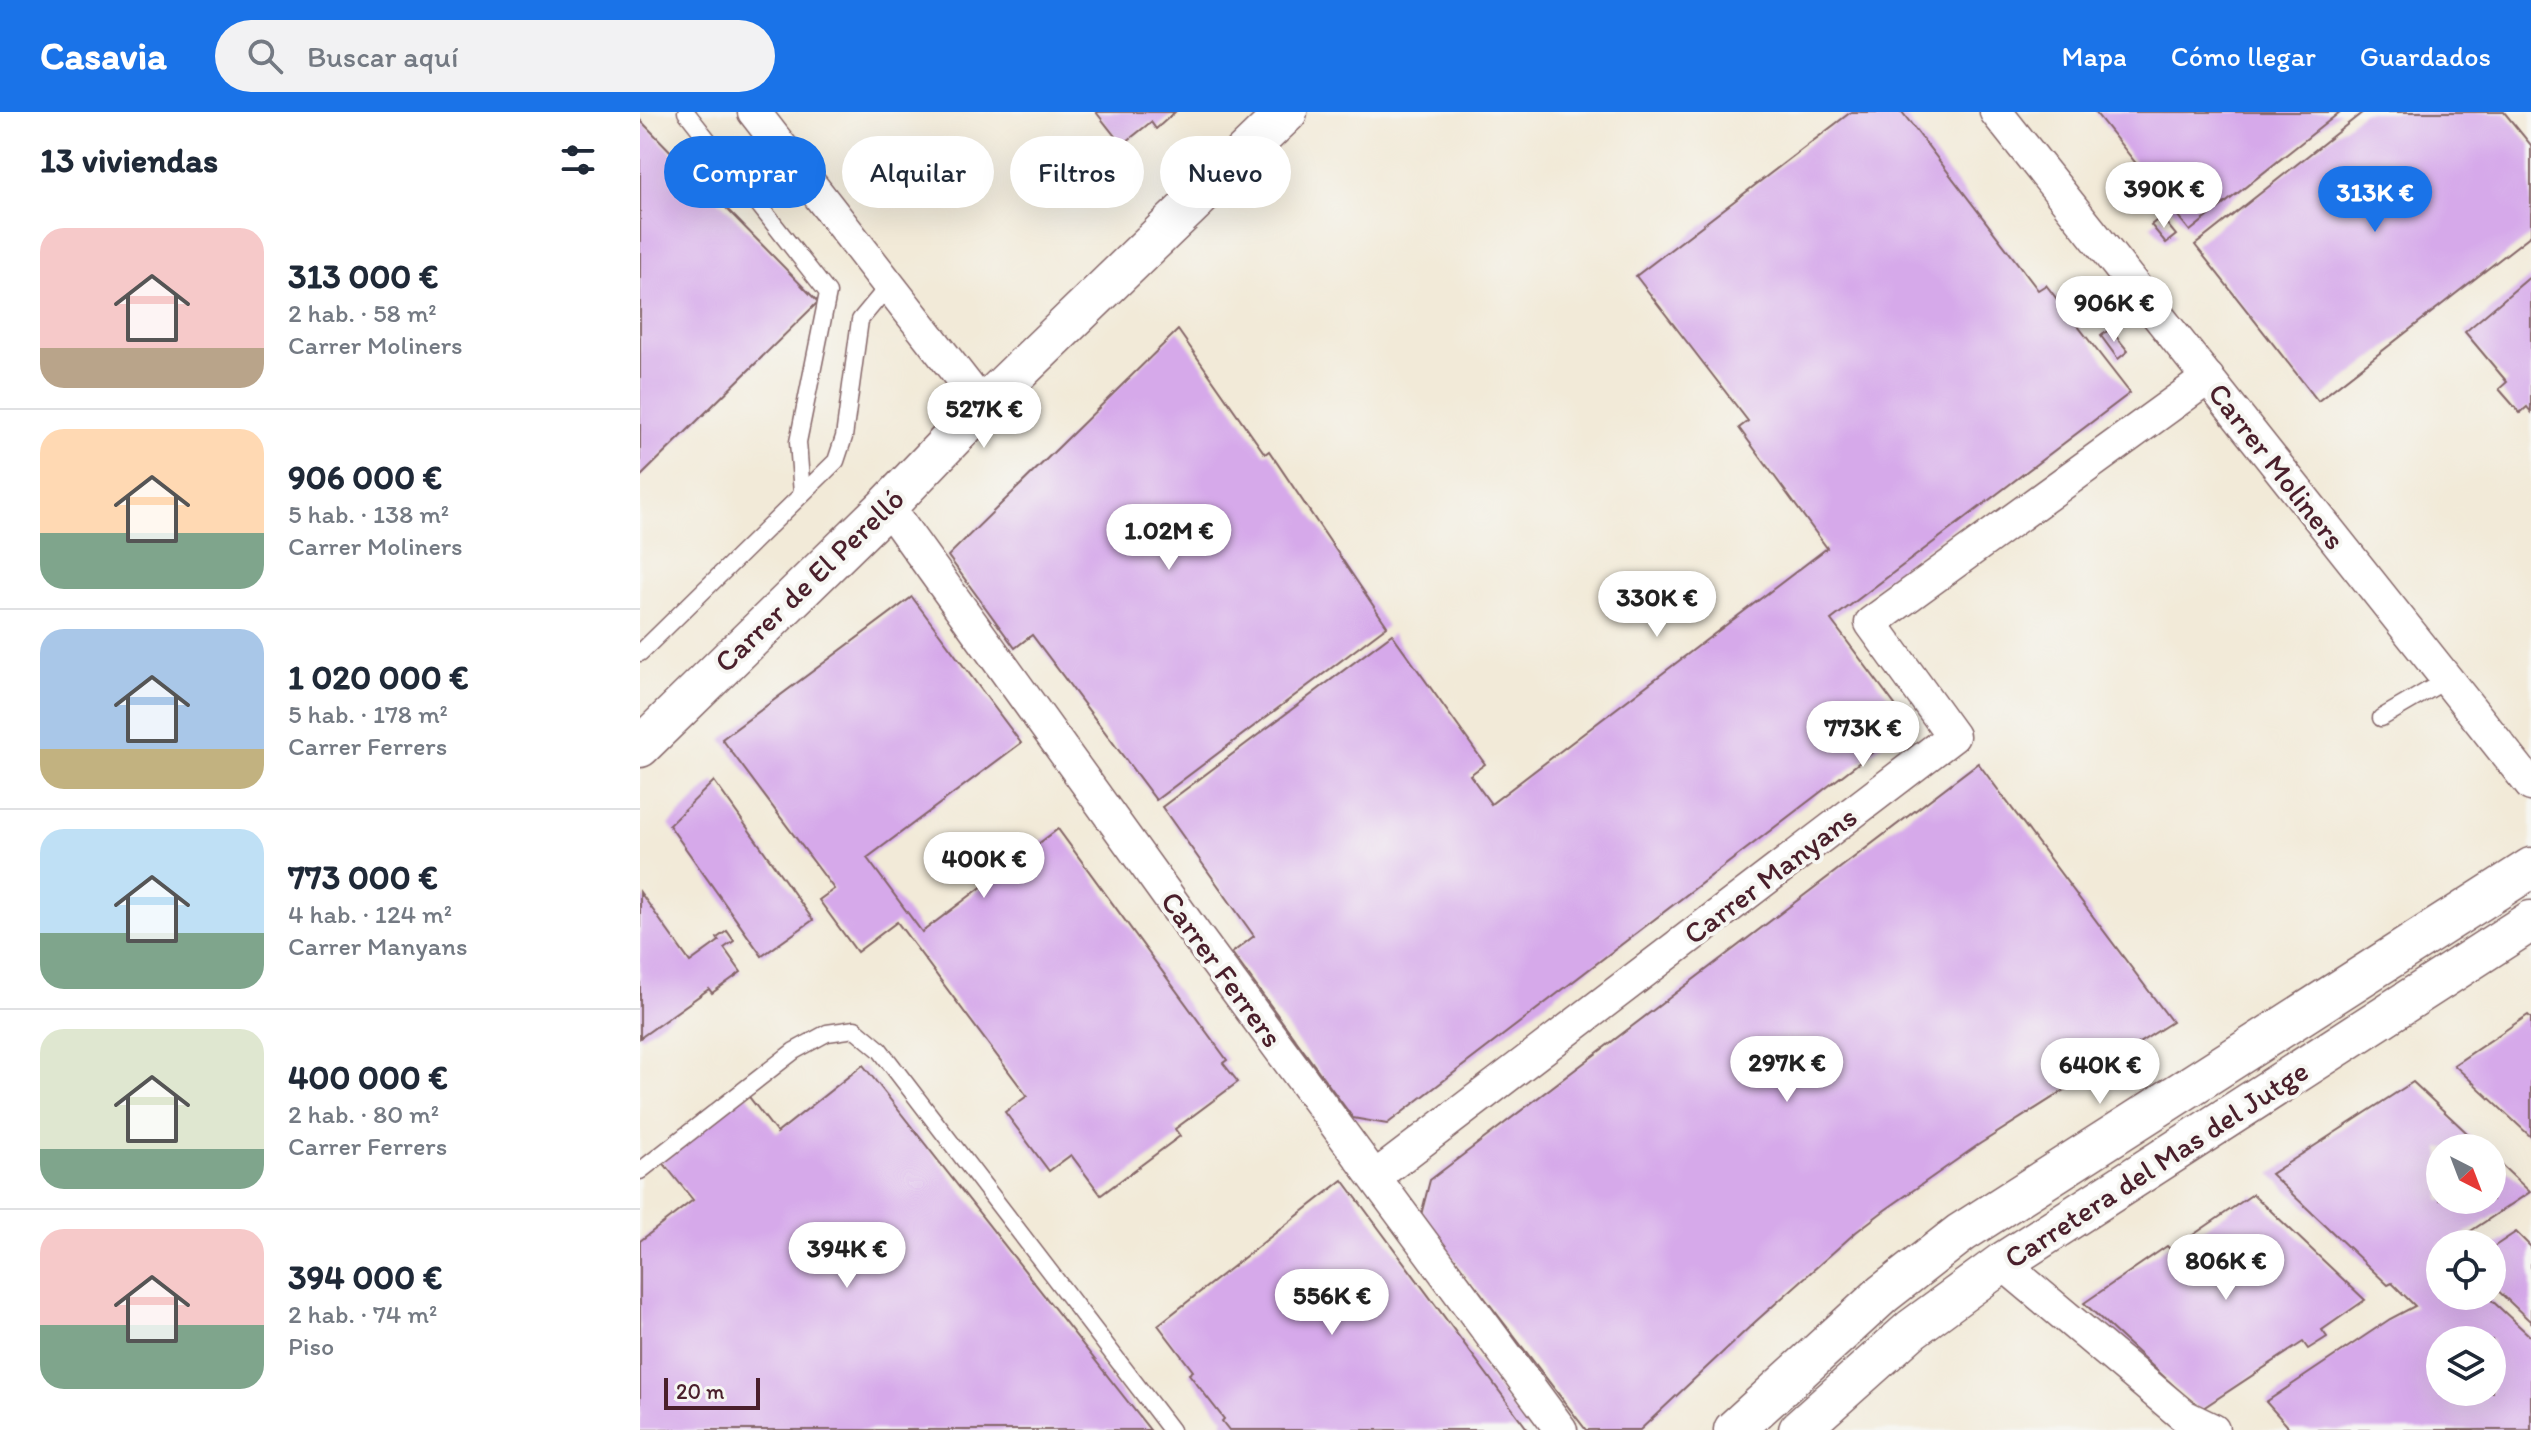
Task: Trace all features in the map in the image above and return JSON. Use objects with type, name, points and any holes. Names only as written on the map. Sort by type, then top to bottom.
[{"type":"street","points":[[754,112],[983,406]]},
{"type":"street","name":"Carrer de El Perelló","points":[[640,747],[887,506],[983,406],[1287,112]]},
{"type":"street","name":"Carrer Moliners","points":[[1996,112],[2530,790]]},
{"type":"street","name":"Carrer Manyans","points":[[1375,1177],[1953,736],[1871,623],[2208,378]]},
{"type":"street","name":"Carrer Ferrers","points":[[887,506],[1198,938],[1561,1430]]},
{"type":"street","points":[[2523,874],[2531,843]]},
{"type":"street","name":"Carretera del Mas del Jutge","points":[[1734,1430],[1883,1294],[1961,1233],[2523,874]]},
{"type":"street","name":"Carretera del Mas del Jutge","points":[[1799,1430],[1912,1329],[2002,1263],[2531,921]]},
{"type":"street","points":[[2002,1263],[2184,1416],[2213,1430]]},
{"type":"lane","points":[[686,112],[828,293],[798,442],[802,494]]},
{"type":"lane","points":[[640,653],[836,461],[844,437],[860,320],[889,285]]},
{"type":"lane","points":[[2381,718],[2446,680]]},
{"type":"lane","points":[[640,1171],[794,1051],[827,1033],[855,1029],[880,1050],[1171,1430]]},
{"type":"building","points":[[1096,112],[1175,112],[1156,129],[1151,122],[1133,136],[1115,136]]},
{"type":"building","points":[[1851,112],[1902,112],[2038,290],[2046,285],[2130,393],[1831,620],[1895,705],[1890,739],[1387,1124],[1353,1118],[1232,953],[1254,936],[1162,807],[1392,634],[1485,764],[1470,775],[1491,804],[1827,548],[1739,428],[1748,421],[1636,276]]},
{"type":"building","points":[[2095,112],[2340,112],[2190,231]]},
{"type":"building","points":[[2363,112],[2504,112],[2531,145],[2531,235],[2318,401],[2195,245]]},
{"type":"building","points":[[640,120],[664,145],[664,208],[726,208],[818,302],[640,477]]},
{"type":"building","points":[[2161,217],[2176,235],[2166,243],[2151,225]]},
{"type":"building","points":[[2531,276],[2531,412],[2527,407],[2520,413],[2499,389],[2507,382],[2465,332]]},
{"type":"building","points":[[2110,329],[2128,351],[2118,359],[2101,336]]},
{"type":"building","points":[[1178,330],[1265,454],[1269,451],[1387,626],[1156,800],[1032,635],[1015,648],[948,556]]},
{"type":"building","points":[[912,597],[1021,743],[867,858],[922,932],[1058,829],[1227,1060],[1223,1063],[1238,1082],[1175,1129],[1180,1136],[1101,1195],[1071,1155],[1049,1171],[1005,1112],[1027,1096],[897,922],[857,952],[819,900],[834,889],[722,739]]},
{"type":"building","points":[[1978,763],[2172,1022],[1978,1145],[1856,1232],[1640,1430],[1586,1430],[1421,1215],[1430,1180]]},
{"type":"building","points":[[714,781],[813,920],[762,956],[669,825]]},
{"type":"building","points":[[640,892],[690,962],[719,941],[717,938],[727,931],[734,941],[724,948],[741,972],[712,993],[709,989],[640,1038]]},
{"type":"building","points":[[2528,1015],[2531,1018],[2531,1137],[2454,1065]]},
{"type":"building","points":[[863,1065],[1150,1430],[640,1430],[640,1241],[693,1200],[661,1160],[746,1093],[777,1133]]},
{"type":"building","points":[[2413,1082],[2468,1134],[2426,1134],[2426,1214],[2497,1214],[2472,1230],[2426,1230],[2426,1310],[2502,1310],[2531,1337],[2531,1430],[2291,1430],[2266,1402],[2390,1319],[2415,1306],[2392,1283],[2388,1285],[2271,1174]]},
{"type":"building","points":[[2506,1169],[2530,1192],[2506,1208]]},
{"type":"building","points":[[1343,1180],[1528,1430],[1229,1430],[1222,1421],[1224,1419],[1189,1374],[1193,1371],[1158,1325]]},
{"type":"building","points":[[2253,1194],[2365,1300],[2322,1330],[2327,1337],[2308,1349],[2303,1342],[2200,1410],[2084,1303],[2167,1246],[2171,1250]]},
{"type":"building","points":[[2516,1232],[2531,1247],[2531,1322],[2506,1298],[2506,1239]]}]
